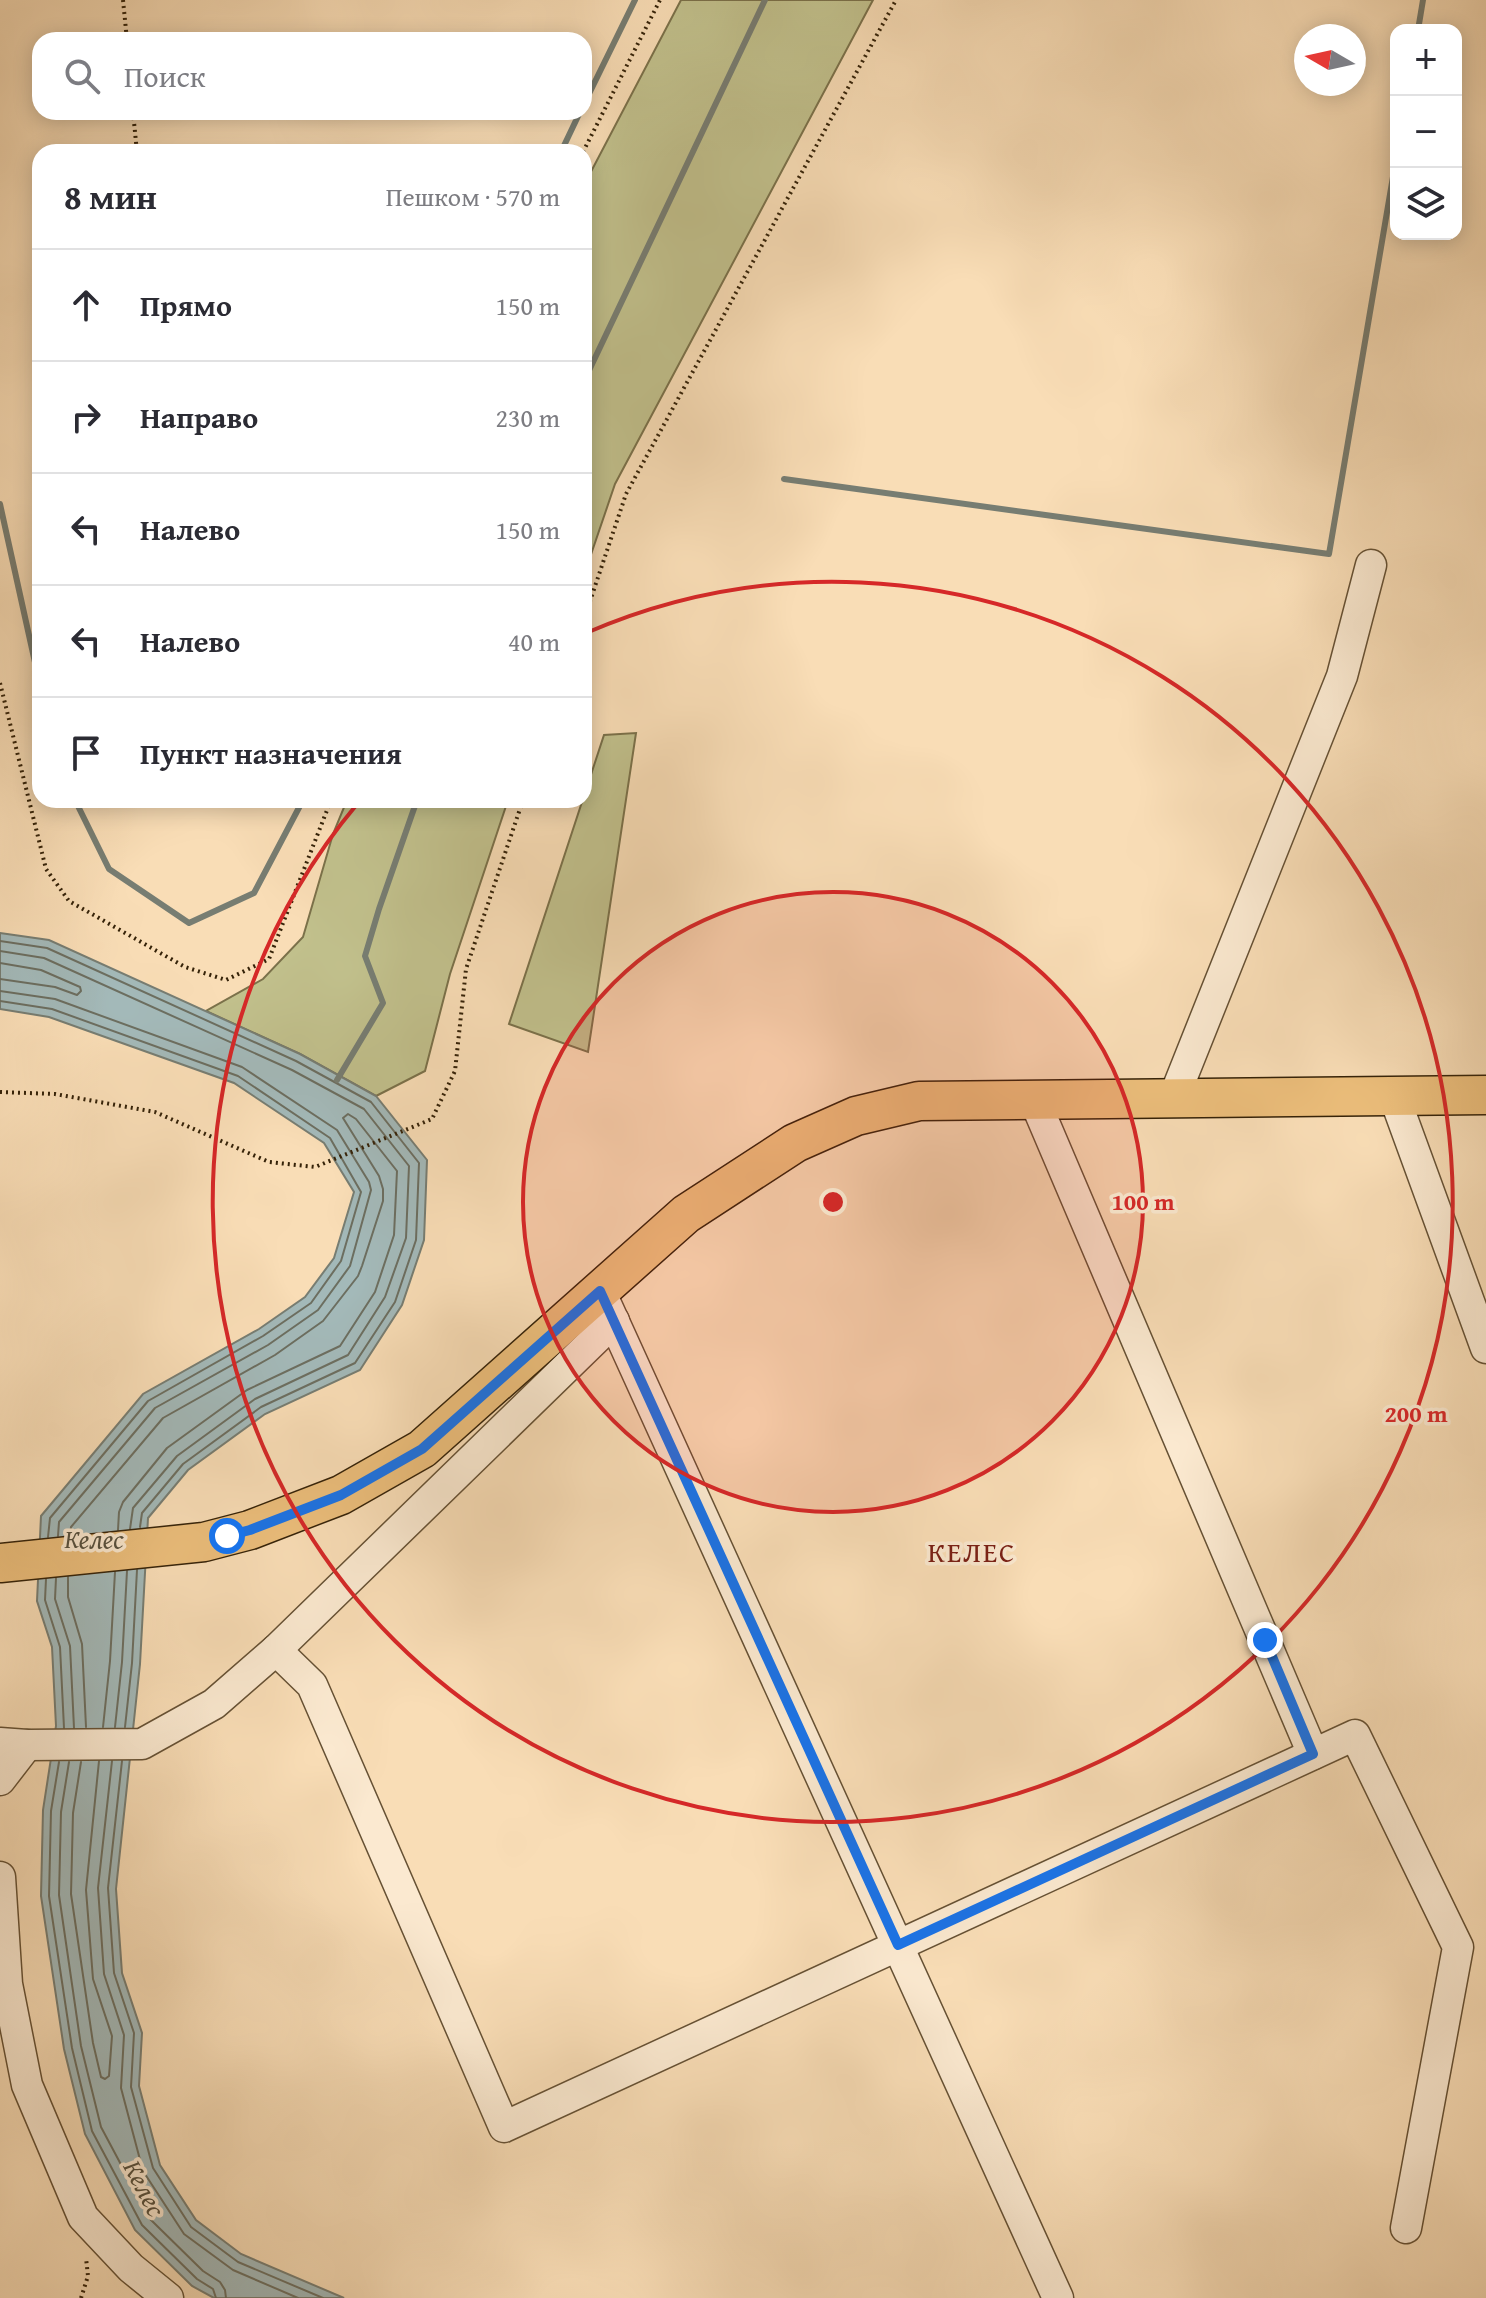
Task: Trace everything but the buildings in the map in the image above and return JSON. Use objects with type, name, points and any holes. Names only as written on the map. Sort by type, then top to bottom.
[{"type":"main road","points":[[0,1563],[204,1542],[250,1530],[341,1495],[422,1449],[607,1306],[686,1214],[795,1143],[856,1116],[919,1101],[1486,1095]]},
{"type":"street","points":[[1174,1097],[1342,676],[1371,565]]},
{"type":"street","points":[[1394,1096],[1486,1348]]},
{"type":"street","points":[[1034,1099],[1313,1754]]},
{"type":"street","points":[[0,1780],[13,1744],[142,1744],[214,1704],[276,1650],[462,1468],[607,1306],[1058,2298]]},
{"type":"street","points":[[437,1436],[462,1468]]},
{"type":"street","points":[[276,1650],[312,1685],[504,2127],[1355,1735],[1458,1947],[1406,2228]]},
{"type":"street","points":[[0,1877],[7,1984],[27,2085],[83,2217],[131,2268],[168,2298]]},
{"type":"path","points":[[123,0],[126,32]]},
{"type":"path","points":[[587,144],[660,0]]},
{"type":"path","points":[[592,595],[626,494],[896,0]]},
{"type":"path","points":[[134,120],[136,144]]},
{"type":"path","points":[[0,683],[46,869],[69,901],[185,967],[226,980],[269,959],[328,808]]},
{"type":"path","points":[[0,1092],[55,1094],[155,1112],[269,1162],[315,1167],[432,1119],[455,1071],[466,969],[520,808]]},
{"type":"shaded area","points":[[681,0],[873,0],[615,484],[592,552],[592,170]]},
{"type":"shaded area","points":[[636,733],[588,1052],[509,1024],[580,808],[592,808],[592,772],[604,735]]},
{"type":"shaded area","points":[[344,808],[505,808],[450,974],[425,1071],[376,1096],[300,1054],[206,1011],[263,979],[303,937]]},
{"type":"water","name":"Келес","points":[[0,933],[49,940],[300,1054],[376,1096],[427,1160],[424,1240],[402,1305],[360,1370],[265,1414],[188,1470],[148,1518],[140,1664],[116,1889],[122,1973],[142,2033],[139,2086],[160,2165],[196,2220],[241,2254],[344,2298],[214,2298],[192,2286],[135,2230],[85,2134],[64,2049],[41,1896],[43,1810],[56,1726],[52,1647],[37,1601],[41,1516],[143,1394],[259,1329],[305,1297],[334,1258],[354,1192],[324,1143],[234,1083],[49,1017],[0,1009]]},
{"type":"waterway","points":[[592,88],[635,0]]},
{"type":"waterway","points":[[592,364],[765,0]]},
{"type":"waterway","points":[[1419,24],[1423,0]]},
{"type":"waterway","points":[[565,144],[576,120]]},
{"type":"waterway","points":[[784,479],[1329,554],[1394,168]]},
{"type":"waterway","points":[[0,504],[32,649]]},
{"type":"waterway","points":[[79,808],[109,869],[189,923],[254,893],[299,808]]},
{"type":"waterway","points":[[337,1080],[383,1003],[365,956],[414,808]]},
{"type":"district","name":"КЕЛЕС","points":[[972,1551]]},
{"type":"route","points":[[227,1536],[341,1495],[422,1449],[600,1291],[898,1945],[1313,1754],[1265,1640]]}]
